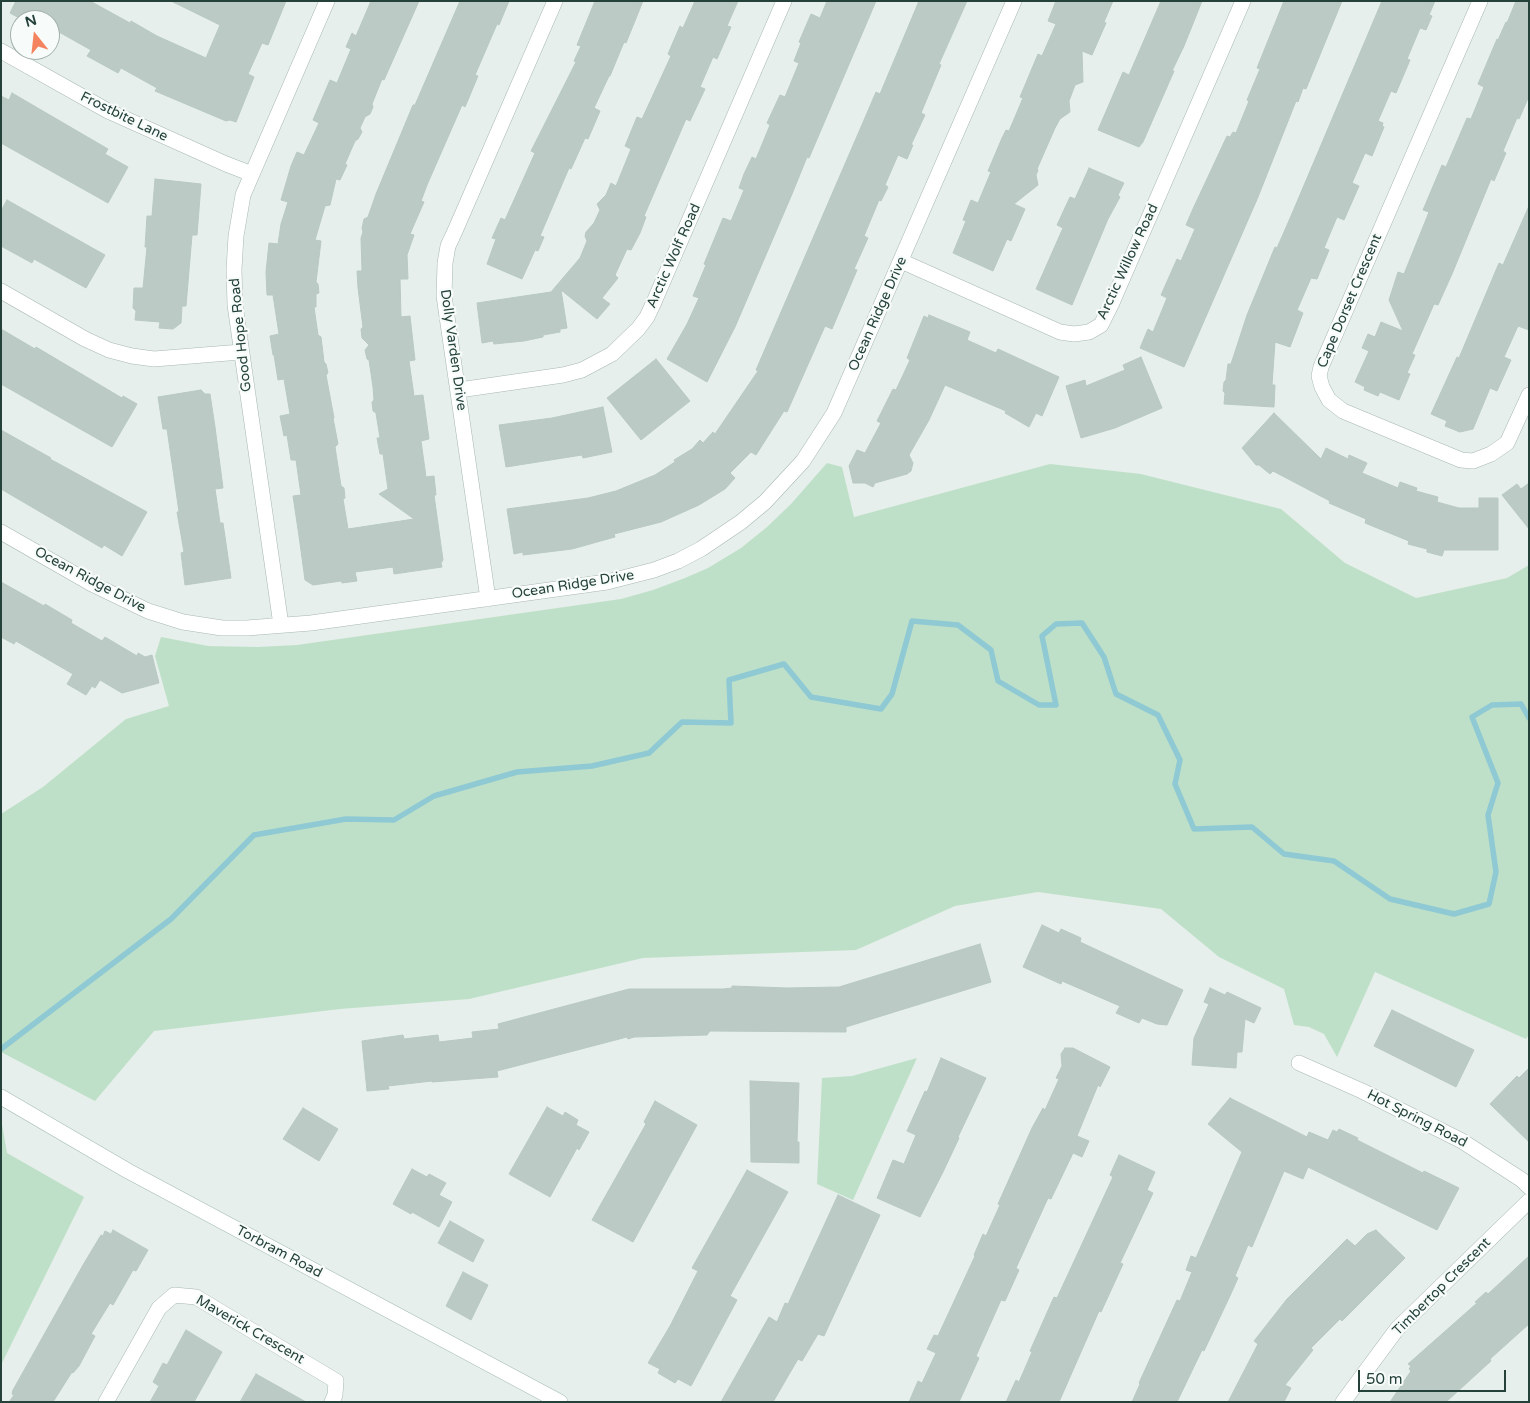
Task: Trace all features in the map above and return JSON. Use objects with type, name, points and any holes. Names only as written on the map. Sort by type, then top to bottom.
[{"type":"street","name":"Good Hope Road","points":[[281,625],[235,305],[234,268],[236,236],[243,195],[327,1]]},
{"type":"street","name":"Dolly Varden Drive","points":[[488,599],[444,296],[444,263],[448,246],[555,1]]},
{"type":"street","name":"Arctic Wolf Road","points":[[459,390],[563,375],[582,370],[612,354],[638,330],[654,302],[784,1]]},
{"type":"street","name":"Ocean Ridge Drive","points":[[1,532],[92,584],[148,611],[183,622],[222,628],[311,623],[607,582],[632,577],[678,561],[701,549],[741,522],[765,502],[803,460],[820,436],[844,391],[1014,1]]},
{"type":"street","name":"Arctic Willow Road","points":[[901,261],[1060,332],[1074,334],[1089,332],[1101,325],[1243,1]]},
{"type":"street","name":"Cape Dorset Crescent","points":[[1480,1],[1321,367],[1319,376],[1322,388],[1329,400],[1343,412],[1451,458],[1461,460],[1473,461],[1491,454],[1507,443],[1529,395]]},
{"type":"street","name":"Frostbite Lane","points":[[1,51],[108,111],[252,174]]},
{"type":"street","points":[[1,291],[85,339],[109,350],[132,356],[154,359],[241,352]]},
{"type":"street","name":"Hot Spring Road","points":[[1298,1063],[1362,1091],[1462,1140],[1522,1180],[1529,1188]]},
{"type":"street","name":"Torbram Road","points":[[1,1098],[128,1171],[560,1402]]},
{"type":"street","name":"Timbertop Crescent","points":[[1344,1402],[1397,1329],[1529,1201]]},
{"type":"street","name":"Maverick Crescent","points":[[106,1402],[159,1308],[174,1295],[196,1297],[336,1381],[335,1395],[332,1402]]},
{"type":"green space","points":[[827,463],[842,467],[854,517],[1050,464],[1141,474],[1281,509],[1345,563],[1416,598],[1507,578],[1529,565],[1529,1035],[1526,1039],[1375,972],[1337,1057],[1324,1034],[1309,1027],[1294,1025],[1284,989],[1219,957],[1161,909],[1038,892],[955,906],[856,950],[643,958],[469,999],[340,1009],[154,1031],[95,1101],[1,1052],[1,814],[43,787],[126,719],[169,706],[155,656],[161,637],[208,646],[258,647],[297,645],[621,599],[685,578],[708,568],[741,548],[791,504]]},
{"type":"green space","points":[[917,1058],[853,1200],[817,1184],[822,1078],[852,1076]]},
{"type":"green space","points":[[1,1118],[7,1153],[84,1197],[1,1365]]},
{"type":"building","points":[[16,1],[90,1],[130,23],[131,21],[157,36],[206,58],[220,25],[171,1],[286,1],[268,45],[262,43],[248,74],[254,77],[236,122],[226,121],[155,91],[157,88],[121,68],[118,73],[87,56],[91,50],[60,33],[60,10],[12,10]]},
{"type":"building","points":[[371,1],[419,1],[384,80],[382,79],[370,114],[365,117],[360,128],[362,132],[355,141],[345,164],[347,165],[340,180],[336,179],[330,205],[325,206],[315,240],[321,241],[316,282],[319,293],[316,294],[316,307],[314,307],[318,335],[321,337],[324,362],[328,373],[326,375],[338,444],[335,447],[341,486],[344,488],[345,498],[343,499],[348,529],[414,519],[379,494],[388,489],[383,454],[380,454],[377,438],[380,438],[376,413],[373,411],[373,387],[369,360],[365,350],[369,345],[362,338],[361,329],[363,327],[357,271],[362,271],[361,238],[364,219],[368,217],[413,105],[415,105],[460,1],[509,1],[475,75],[478,76],[465,107],[462,105],[427,185],[421,201],[424,202],[410,234],[414,235],[407,255],[408,279],[400,279],[401,317],[410,316],[415,360],[409,361],[414,396],[423,395],[429,439],[421,441],[426,477],[434,476],[436,495],[434,495],[443,560],[441,563],[442,567],[394,574],[393,567],[355,572],[357,581],[313,585],[305,580],[293,496],[301,495],[296,460],[291,460],[287,435],[284,436],[280,416],[290,414],[284,379],[278,380],[273,355],[270,336],[279,334],[273,295],[267,295],[266,272],[269,243],[278,244],[281,224],[288,202],[281,200],[291,166],[297,152],[304,155],[319,123],[313,120],[330,80],[337,83],[351,49],[346,47],[352,33],[356,36]]},
{"type":"building","points":[[595,1],[643,1],[626,43],[624,42],[594,108],[600,111],[588,139],[585,138],[571,169],[569,168],[540,236],[544,237],[538,251],[535,250],[522,279],[487,264],[496,239],[492,238],[501,218],[505,220],[535,153],[531,151],[576,62],[574,61],[581,46],[577,45]]},
{"type":"building","points":[[695,1],[738,1],[727,26],[731,27],[717,59],[713,57],[700,87],[705,89],[690,121],[686,119],[644,216],[646,217],[640,233],[631,250],[627,249],[615,275],[618,278],[602,298],[610,304],[597,319],[561,290],[567,328],[560,329],[560,332],[524,341],[494,344],[493,341],[482,343],[477,303],[551,292],[580,258],[587,241],[586,232],[594,223],[600,210],[597,204],[606,195],[611,183],[616,186],[631,149],[625,146],[637,117],[642,119],[671,56],[668,54],[680,26],[683,28]]},
{"type":"building","points":[[827,1],[876,1],[735,327],[707,382],[667,359],[699,298],[693,296],[723,218],[731,221],[744,190],[739,188],[744,174],[752,157],[756,159],[770,125],[767,123],[780,95],[785,97],[799,63],[794,61],[801,43],[799,42],[811,14],[820,18]]},
{"type":"building","points":[[919,1],[967,1],[939,64],[941,65],[921,113],[925,115],[911,145],[913,145],[907,159],[898,155],[885,185],[888,187],[881,201],[879,200],[864,236],[868,238],[854,269],[857,270],[832,329],[825,326],[787,412],[784,411],[756,455],[751,452],[730,473],[735,478],[725,489],[699,505],[661,522],[614,534],[615,537],[572,549],[523,555],[523,552],[514,554],[507,509],[588,498],[616,491],[655,475],[692,449],[700,440],[703,443],[713,432],[715,434],[758,371],[756,370],[876,92],[880,94]]},
{"type":"building","points":[[1056,1],[1113,1],[1092,55],[1082,51],[1083,82],[1075,85],[1069,101],[1070,112],[1060,119],[1037,169],[1038,185],[1014,204],[1025,209],[1011,241],[1007,239],[993,271],[953,253],[966,221],[963,220],[971,200],[978,203],[991,172],[988,171],[1006,130],[1009,131],[1023,98],[1020,97],[1038,54],[1042,56],[1056,24],[1048,21]]},
{"type":"building","points":[[1161,1],[1202,1],[1172,71],[1174,71],[1143,142],[1139,147],[1098,130],[1123,72],[1129,75]]},
{"type":"building","points":[[1284,1],[1342,1],[1306,89],[1303,88],[1298,102],[1296,101],[1258,197],[1184,367],[1140,348],[1148,329],[1153,332],[1167,298],[1161,295],[1177,259],[1181,261],[1195,229],[1186,225],[1192,211],[1227,136],[1230,137],[1233,132],[1236,133],[1260,69],[1257,68]]},
{"type":"building","points":[[1382,1],[1435,1],[1429,15],[1432,16],[1426,30],[1420,28],[1407,59],[1410,60],[1396,93],[1391,91],[1378,121],[1383,123],[1382,126],[1384,127],[1372,156],[1365,153],[1352,183],[1359,186],[1344,220],[1337,217],[1324,248],[1329,250],[1317,279],[1311,278],[1297,310],[1303,313],[1290,347],[1275,342],[1272,385],[1275,385],[1274,407],[1224,404],[1225,393],[1223,391],[1228,364],[1231,364],[1247,315]]},
{"type":"building","points":[[1516,1],[1529,1],[1529,96],[1519,119],[1517,118],[1503,151],[1506,153],[1494,181],[1491,179],[1438,305],[1434,304],[1412,354],[1415,355],[1407,373],[1410,374],[1399,400],[1380,392],[1378,396],[1364,390],[1365,387],[1355,382],[1369,351],[1362,348],[1368,334],[1375,337],[1381,322],[1403,331],[1389,300],[1398,272],[1404,274],[1429,212],[1423,210],[1442,165],[1446,167],[1467,118],[1471,119],[1484,87],[1478,84]]},
{"type":"building","points":[[12,93],[108,149],[105,154],[128,167],[108,203],[1,143],[1,96],[9,100]]},
{"type":"building","points":[[1089,168],[1124,183],[1118,195],[1120,197],[1108,219],[1072,305],[1036,289],[1063,228],[1057,225],[1070,197],[1075,199]]},
{"type":"building","points":[[155,179],[201,184],[197,235],[192,235],[186,306],[182,306],[181,323],[173,329],[159,328],[160,322],[135,320],[136,311],[133,308],[134,288],[143,288],[147,247],[145,247],[147,216],[152,216]]},
{"type":"building","points":[[7,200],[105,255],[86,288],[34,259],[32,263],[1,246],[1,211]]},
{"type":"building","points":[[1529,206],[1529,330],[1518,326],[1504,357],[1511,360],[1497,391],[1490,388],[1473,429],[1460,432],[1445,426],[1447,421],[1431,414],[1457,357],[1459,358],[1499,263],[1503,265]]},
{"type":"building","points":[[929,315],[970,332],[967,340],[996,353],[998,349],[1059,377],[1042,416],[1036,413],[1029,427],[1005,413],[1006,411],[945,385],[929,420],[909,455],[913,463],[911,471],[907,474],[875,483],[873,487],[865,483],[853,483],[849,466],[857,450],[865,453],[881,423],[877,421],[893,389],[896,390],[910,360],[907,358],[924,316],[928,318]]},
{"type":"building","points":[[1,329],[35,349],[36,347],[122,398],[123,396],[137,404],[112,447],[1,384]]},
{"type":"building","points":[[1141,357],[1162,408],[1115,428],[1081,438],[1066,386],[1085,380],[1086,386],[1125,370],[1123,365]]},
{"type":"building","points":[[656,359],[690,401],[641,440],[607,398]]},
{"type":"building","points":[[201,390],[205,394],[210,394],[223,488],[215,489],[220,523],[223,523],[231,578],[185,585],[181,553],[184,552],[177,512],[179,512],[173,470],[167,429],[163,429],[158,397]]},
{"type":"building","points":[[603,407],[612,452],[583,458],[582,455],[506,467],[499,425],[552,418]]},
{"type":"building","points":[[1274,413],[1321,459],[1326,448],[1348,459],[1349,455],[1367,463],[1362,473],[1398,488],[1400,482],[1417,488],[1416,491],[1438,497],[1437,502],[1459,508],[1479,508],[1479,498],[1498,498],[1498,550],[1444,550],[1442,556],[1427,552],[1427,549],[1408,544],[1409,541],[1365,523],[1366,519],[1329,503],[1330,501],[1273,471],[1270,474],[1259,465],[1256,465],[1242,448]]},
{"type":"building","points":[[1,430],[147,512],[122,556],[104,545],[102,548],[1,489]]},
{"type":"building","points":[[1529,483],[1529,529],[1502,495],[1517,484],[1521,489]]},
{"type":"building","points":[[1,582],[44,606],[45,604],[72,620],[71,623],[102,641],[105,637],[137,656],[138,653],[145,657],[152,655],[159,683],[122,693],[100,680],[95,688],[92,686],[86,695],[67,684],[73,674],[16,641],[14,644],[1,637]]},
{"type":"building","points":[[1042,925],[1059,933],[1061,929],[1081,938],[1080,942],[1183,990],[1167,1025],[1157,1024],[1142,1018],[1139,1023],[1116,1013],[1120,1006],[1062,981],[1061,984],[1023,967]]},
{"type":"building","points":[[980,944],[991,982],[846,1027],[846,1032],[710,1031],[707,1035],[634,1037],[628,1039],[627,1037],[497,1071],[498,1077],[432,1081],[388,1086],[389,1089],[367,1091],[362,1041],[403,1035],[404,1039],[438,1035],[439,1042],[473,1038],[472,1032],[499,1029],[498,1024],[629,989],[723,989],[732,988],[732,986],[839,987]]},
{"type":"building","points":[[1210,988],[1225,995],[1227,992],[1261,1008],[1254,1023],[1245,1019],[1242,1052],[1237,1052],[1236,1068],[1192,1065],[1194,1038],[1209,1004],[1204,1002]]},
{"type":"building","points":[[1392,1010],[1474,1050],[1456,1087],[1374,1046]]},
{"type":"building","points":[[1065,1048],[1073,1048],[1110,1067],[1100,1087],[1098,1085],[1077,1136],[1089,1141],[1082,1157],[1073,1153],[1051,1199],[1048,1198],[1016,1268],[1019,1270],[1005,1301],[1001,1300],[976,1356],[979,1358],[959,1402],[909,1402],[918,1381],[922,1383],[936,1353],[927,1349],[934,1335],[938,1336],[975,1256],[983,1234],[986,1236],[1032,1128],[1043,1108],[1045,1110],[1059,1079],[1056,1078],[1062,1066],[1061,1054]]},
{"type":"building","points":[[941,1058],[986,1078],[920,1217],[877,1198],[893,1160],[904,1164],[916,1135],[907,1131],[925,1091],[927,1092]]},
{"type":"building","points":[[1529,1068],[1529,1142],[1490,1104],[1517,1076],[1519,1078]]},
{"type":"building","points":[[750,1081],[799,1083],[797,1142],[799,1142],[799,1163],[751,1162]]},
{"type":"building","points":[[1230,1098],[1307,1137],[1309,1132],[1328,1140],[1333,1130],[1337,1132],[1339,1129],[1423,1173],[1424,1171],[1459,1188],[1437,1230],[1308,1167],[1303,1179],[1284,1171],[1252,1247],[1248,1245],[1235,1276],[1238,1278],[1229,1298],[1177,1402],[1132,1402],[1177,1300],[1180,1301],[1192,1272],[1186,1270],[1191,1256],[1196,1258],[1242,1152],[1208,1124]]},
{"type":"building","points":[[655,1101],[697,1125],[633,1242],[592,1220],[646,1124],[644,1122]]},
{"type":"building","points":[[547,1107],[563,1116],[565,1112],[578,1120],[576,1125],[589,1132],[579,1150],[577,1148],[550,1197],[509,1174]]},
{"type":"building","points":[[303,1108],[338,1129],[319,1161],[283,1139]]},
{"type":"building","points":[[1119,1155],[1155,1172],[1147,1190],[1153,1193],[1120,1263],[1123,1264],[1101,1312],[1099,1311],[1059,1402],[1006,1402],[1016,1380],[1019,1382],[1032,1352],[1030,1351],[1054,1297],[1057,1298],[1113,1177],[1110,1175]]},
{"type":"building","points":[[412,1169],[427,1177],[429,1174],[446,1183],[439,1195],[452,1202],[439,1227],[393,1204]]},
{"type":"building","points":[[747,1170],[788,1192],[730,1296],[737,1300],[691,1386],[678,1379],[675,1383],[658,1373],[660,1369],[648,1363],[670,1326],[698,1271],[692,1268]]},
{"type":"building","points":[[838,1195],[880,1215],[824,1336],[818,1334],[802,1361],[798,1359],[773,1402],[721,1402],[769,1317],[777,1322],[785,1303],[788,1304]]},
{"type":"building","points":[[450,1221],[484,1240],[473,1262],[438,1243]]},
{"type":"building","points":[[113,1230],[148,1250],[136,1271],[133,1270],[113,1305],[110,1303],[91,1334],[95,1336],[79,1366],[72,1372],[53,1402],[9,1402],[14,1395],[12,1394],[13,1390],[101,1235],[103,1236],[105,1231],[111,1234]]},
{"type":"building","points":[[1376,1230],[1405,1258],[1342,1321],[1340,1319],[1311,1348],[1313,1350],[1285,1385],[1291,1388],[1284,1402],[1228,1402],[1258,1344],[1254,1341],[1287,1299],[1347,1239],[1355,1246],[1367,1234]]},
{"type":"building","points":[[1529,1256],[1529,1324],[1446,1402],[1390,1402],[1411,1371],[1409,1369],[1411,1366],[1408,1364],[1477,1303],[1475,1302],[1486,1292],[1488,1294]]},
{"type":"building","points":[[463,1272],[488,1285],[471,1320],[446,1306]]},
{"type":"building","points":[[186,1330],[222,1352],[194,1402],[150,1402],[159,1386],[153,1382],[163,1363],[167,1365]]},
{"type":"building","points":[[256,1374],[306,1402],[240,1402]]},
{"type":"waterway","points":[[1,1049],[171,919],[254,835],[346,819],[394,820],[434,796],[517,772],[592,766],[649,753],[682,722],[731,723],[729,680],[784,664],[811,697],[881,709],[892,694],[912,621],[958,625],[991,650],[998,681],[1039,705],[1056,705],[1042,636],[1056,624],[1082,623],[1104,657],[1116,694],[1158,715],[1180,760],[1175,784],[1194,829],[1252,827],[1284,854],[1334,861],[1390,899],[1454,914],[1489,904],[1496,872],[1488,815],[1498,783],[1472,717],[1492,705],[1521,704],[1529,718]]}]
